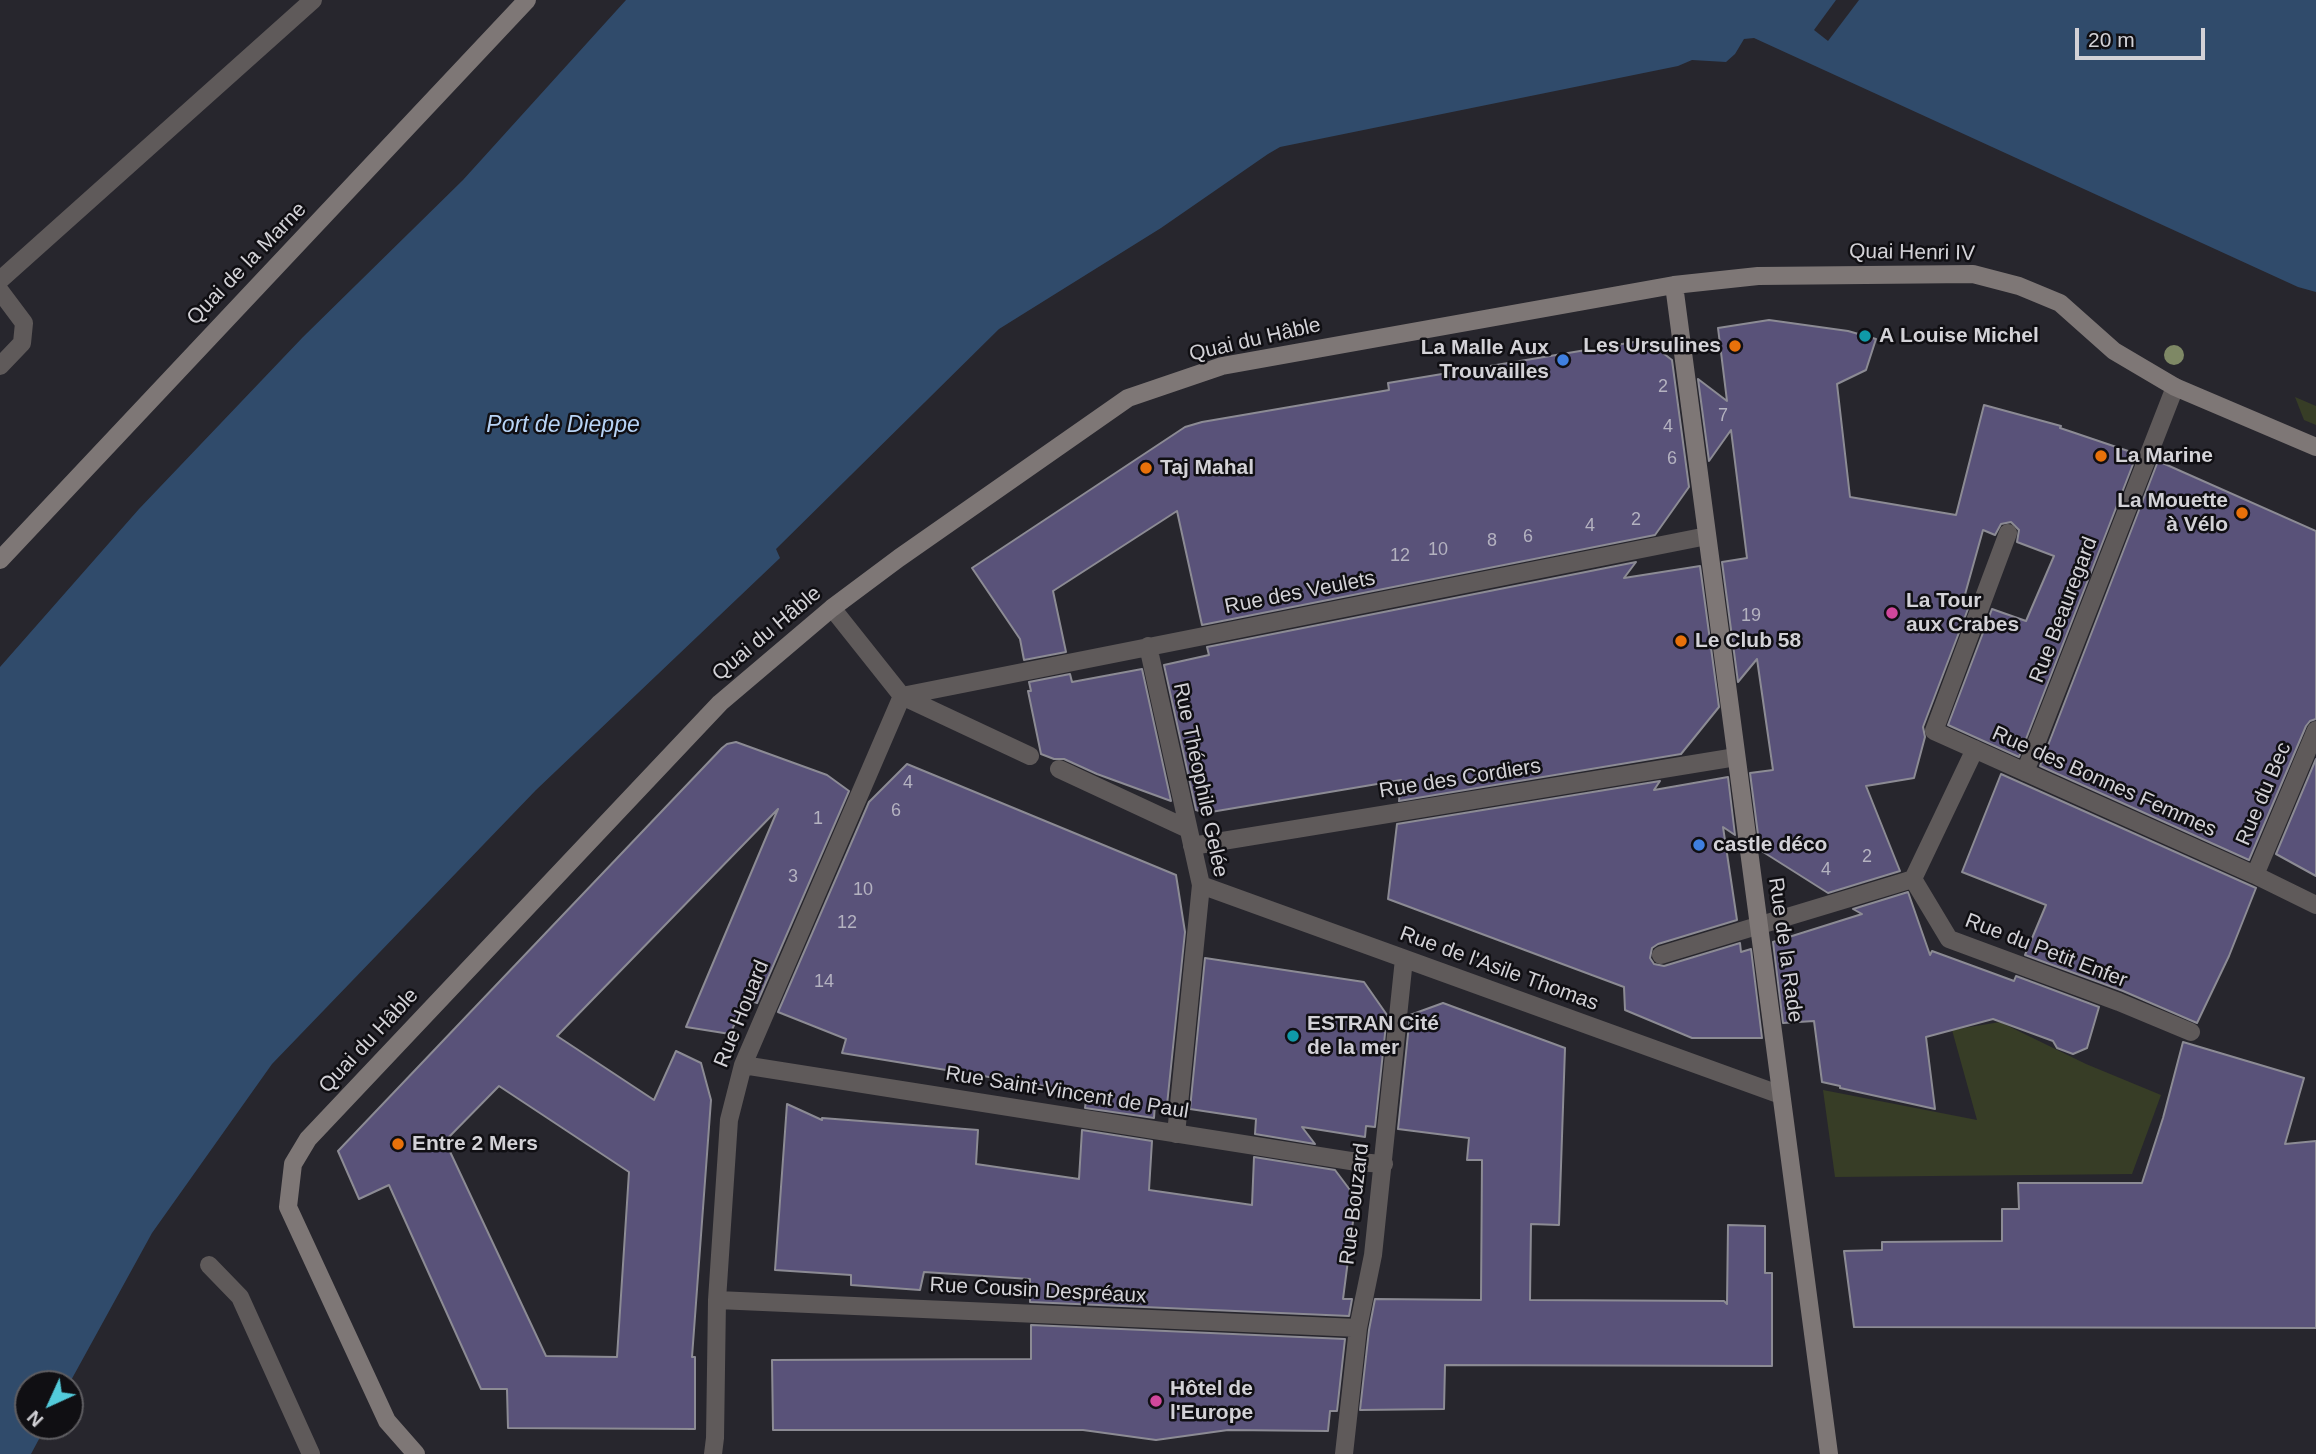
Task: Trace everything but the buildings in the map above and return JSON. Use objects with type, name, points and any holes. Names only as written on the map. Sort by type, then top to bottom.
[{"type":"street","points":[[0,280],[313,0]]},
{"type":"street","name":"Quai de la Marne","points":[[0,560],[527,0]]},
{"type":"street","name":"Quai Henri IV","points":[[1674,285],[1758,276],[1973,274],[2019,286],[2060,303],[2114,351],[2175,387],[2316,447]]},
{"type":"street","name":"Rue de la Rade","points":[[1674,285],[1829,1454]]},
{"type":"street","name":"Quai du Hâble","points":[[416,1454],[387,1421],[288,1207],[293,1164],[308,1139],[720,703],[832,608],[1128,398],[1222,366],[1674,285]]},
{"type":"street","points":[[0,291],[24,323],[22,342],[0,366]]},
{"type":"street","name":"Rue Beauregard","points":[[2025,772],[2175,387]]},
{"type":"street","name":"Rue des Bonnes Femmes","points":[[2008,533],[1934,731],[2316,905]]},
{"type":"street","name":"Rue des Veulets","points":[[902,696],[1707,536]]},
{"type":"street","points":[[832,608],[902,696],[1030,756]]},
{"type":"street","name":"Rue Théophile Gelée","points":[[1148,646],[1201,885],[1176,1134]]},
{"type":"street","name":"Rue Houard","points":[[713,1454],[716,1300],[729,1120],[743,1065],[902,696]]},
{"type":"street","name":"Rue du Bec","points":[[2255,875],[2316,730]]},
{"type":"street","points":[[1661,955],[1913,879],[1975,749]]},
{"type":"street","name":"Rue des Cordiers","points":[[1190,837],[1286,831],[1736,757]]},
{"type":"street","points":[[1059,769],[1190,837]]},
{"type":"street","name":"Rue du Petit Enfer","points":[[1913,879],[1949,939],[2191,1032]]},
{"type":"street","name":"Rue de l'Asile Thomas","points":[[1201,885],[1781,1095]]},
{"type":"street","name":"Rue Bouzard","points":[[1344,1454],[1358,1328],[1373,1255],[1404,958]]},
{"type":"street","name":"Rue Saint-Vincent de Paul","points":[[743,1065],[1357,1162],[1384,1164]]},
{"type":"street","points":[[209,1265],[240,1297],[310,1454]]},
{"type":"street","name":"Rue Cousin Despréaux","points":[[716,1300],[1358,1328]]},
{"type":"green space","points":[[2295,397],[2316,406],[2316,425],[2304,420]]},
{"type":"green space","points":[[2000,1022],[2086,1064],[2161,1095],[2132,1174],[1835,1177],[1823,1090],[1977,1120],[1952,1030]]},
{"type":"water","name":"Port de Dieppe","points":[[626,0],[2316,0],[2316,292],[2298,287],[1754,38],[1744,39],[1735,54],[1726,62],[1692,60],[1678,66],[1280,147],[1268,154],[1161,228],[999,329],[776,549],[780,558],[536,790],[272,1064],[152,1233],[77,1370],[14,1370],[14,1440],[38,1440],[31,1454],[0,1454],[0,667],[139,509],[303,337],[463,180]]},
{"type":"pier","points":[[1836,0],[1859,0],[1828,41],[1814,30]]},
{"type":"place","name":"A Louise Michel","points":[[1865,336]]},
{"type":"place","name":"Les Ursulines","points":[[1735,346]]},
{"type":"place","name":"La Malle Aux Trouvailles","points":[[1563,360]]},
{"type":"place","name":"La Marine","points":[[2101,456]]},
{"type":"place","name":"Taj Mahal","points":[[1146,468]]},
{"type":"place","name":"La Mouette à Vélo","points":[[2242,513]]},
{"type":"place","name":"La Tour aux Crabes","points":[[1892,613]]},
{"type":"place","name":"Le Club 58","points":[[1681,641]]},
{"type":"place","name":"castle déco","points":[[1699,845]]},
{"type":"place","name":"ESTRAN Cité de la mer","points":[[1293,1036]]},
{"type":"place","name":"Entre 2 Mers","points":[[398,1144]]},
{"type":"place","name":"Hôtel de l'Europe","points":[[1156,1401]]}]
